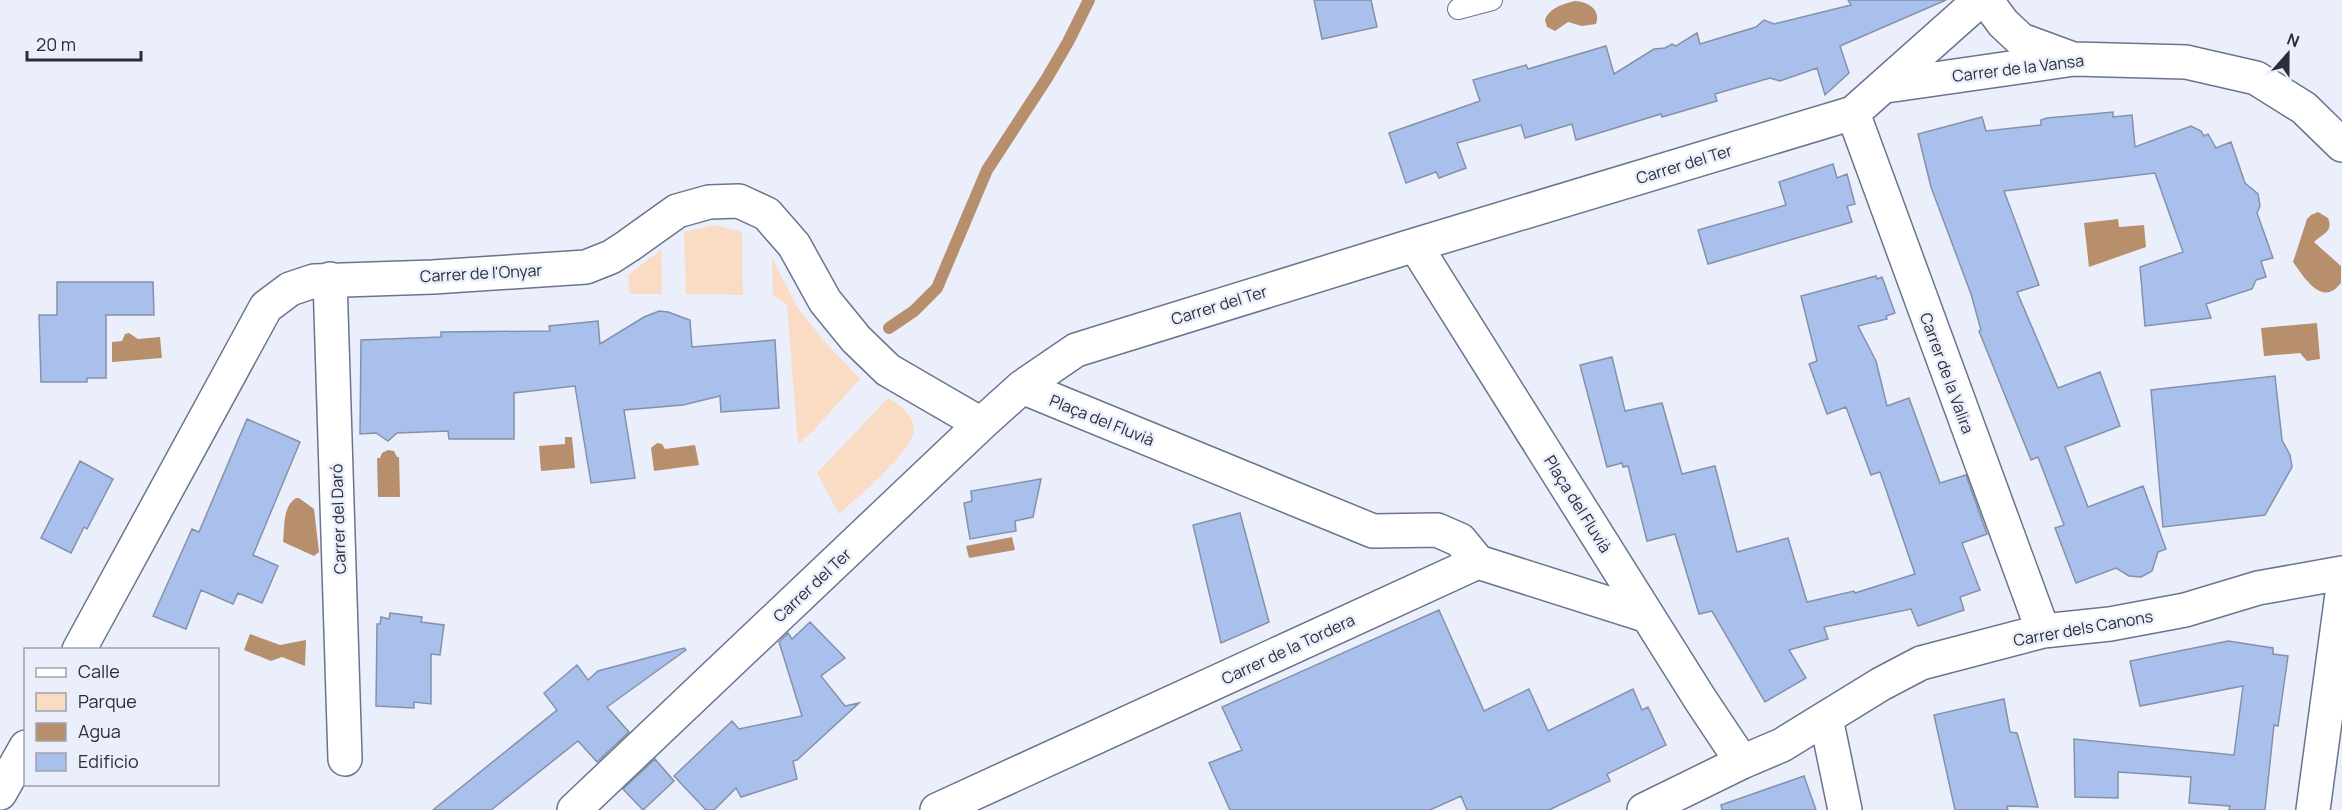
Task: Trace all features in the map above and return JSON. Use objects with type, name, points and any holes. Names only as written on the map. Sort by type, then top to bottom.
[{"type":"street","name":"Carrer del Ter","points":[[574,810],[981,424],[1022,387],[1076,350],[1853,113],[1980,0]]},
{"type":"street","points":[[1986,0],[2003,23],[2021,40],[2074,60]]},
{"type":"street","name":"Carrer de la Vansa","points":[[1886,86],[2074,60],[2186,62],[2256,78],[2304,108],[2342,145]]},
{"type":"street","name":"Carrer de la Valira","points":[[1853,113],[2043,631]]},
{"type":"street","name":"Carrer de l'Onyar","points":[[80,648],[266,307],[290,289],[314,281],[433,277],[586,267],[619,252],[676,211],[709,202],[739,201],[767,214],[794,245],[825,301],[856,339],[888,370],[981,424]]},
{"type":"street","name":"Plaça del Fluvià","points":[[1415,245],[1742,762]]},
{"type":"street","name":"Carrer del Daró","points":[[330,279],[345,759]]},
{"type":"street","name":"Plaça del Fluvià","points":[[1022,387],[1373,531],[1437,530],[1460,540],[1478,562]]},
{"type":"street","points":[[1478,562],[1648,616]]},
{"type":"street","name":"Carrer de la Tordera","points":[[937,810],[1478,562]]},
{"type":"street","name":"Carrer dels Canons","points":[[1644,810],[1782,745],[1881,684],[1922,663],[2043,631],[2110,624],[2175,612],[2258,588],[2342,573]]},
{"type":"street","points":[[2313,810],[2342,594]]},
{"type":"street","points":[[1826,718],[1845,810]]},
{"type":"street","points":[[0,793],[24,751]]},
{"type":"lane","points":[[1458,9],[1492,0]]},
{"type":"green space","points":[[715,225],[742,232],[743,295],[686,294],[684,232]]},
{"type":"green space","points":[[661,250],[662,294],[630,294],[628,275]]},
{"type":"green space","points":[[772,258],[797,307],[824,341],[860,379],[811,433],[798,444],[787,305],[773,295]]},
{"type":"green space","points":[[888,398],[909,415],[914,430],[911,439],[894,462],[839,514],[817,473]]},
{"type":"water","points":[[1575,1],[1584,3],[1595,10],[1596,24],[1582,26],[1568,22],[1555,31],[1547,27],[1545,20],[1550,12],[1561,5]]},
{"type":"water","points":[[2318,212],[2328,218],[2329,227],[2314,242],[2341,266],[2341,283],[2334,290],[2327,292],[2314,288],[2293,262],[2307,219]]},
{"type":"water","points":[[2118,219],[2119,227],[2144,225],[2146,247],[2089,267],[2084,223]]},
{"type":"water","points":[[2317,323],[2320,359],[2307,361],[2300,353],[2264,356],[2261,328]]},
{"type":"water","points":[[129,333],[138,339],[160,337],[162,358],[112,362],[112,342],[122,341],[125,334]]},
{"type":"water","points":[[565,437],[572,437],[575,468],[541,471],[539,446],[565,444]]},
{"type":"water","points":[[657,443],[662,444],[665,449],[695,445],[699,465],[654,471],[651,448]]},
{"type":"water","points":[[388,450],[394,451],[399,457],[400,497],[378,497],[377,458]]},
{"type":"water","points":[[296,498],[314,509],[319,552],[314,556],[283,542],[286,512]]},
{"type":"water","points":[[1012,537],[1015,550],[969,558],[966,546]]},
{"type":"water","points":[[250,634],[280,645],[306,640],[305,666],[282,657],[271,661],[244,650]]},
{"type":"building","points":[[1314,0],[1371,0],[1377,27],[1322,39]]},
{"type":"building","points":[[1848,0],[1946,0],[1840,46],[1849,73],[1825,95],[1817,68],[1780,81],[1770,78],[1715,94],[1717,101],[1662,117],[1661,114],[1576,140],[1572,124],[1525,138],[1521,125],[1457,143],[1466,168],[1439,178],[1436,172],[1406,183],[1389,133],[1480,101],[1473,80],[1526,65],[1528,69],[1606,46],[1614,74],[1654,49],[1665,48],[1672,44],[1676,46],[1697,33],[1700,44],[1756,27],[1764,20],[1774,24],[1851,5]]},
{"type":"building","points":[[2113,112],[2113,117],[2132,115],[2135,147],[2191,126],[2201,131],[2204,136],[2208,134],[2216,148],[2231,142],[2245,183],[2258,194],[2260,206],[2257,213],[2273,258],[2261,261],[2266,277],[2256,280],[2252,289],[2206,304],[2211,318],[2145,326],[2140,267],[2183,252],[2155,173],[2004,191],[2039,285],[2017,292],[2058,388],[2100,372],[2120,426],[2065,447],[2088,507],[2143,486],[2166,549],[2158,552],[2152,571],[2141,577],[2129,576],[2116,568],[2076,583],[2055,528],[2064,525],[2038,457],[2031,460],[1979,331],[1981,330],[1971,294],[1931,187],[1918,134],[1982,117],[1986,131],[2041,125],[2041,120],[2047,118]]},
{"type":"building","points":[[1833,164],[1837,178],[1847,174],[1855,204],[1847,206],[1852,222],[1708,264],[1698,230],[1786,205],[1779,182]]},
{"type":"building","points":[[1876,276],[1877,279],[1882,277],[1895,313],[1886,316],[1887,319],[1858,326],[1876,361],[1887,406],[1909,398],[1940,483],[1966,475],[1987,534],[1962,543],[1980,590],[1960,597],[1964,610],[1918,626],[1911,609],[1824,627],[1828,639],[1789,650],[1806,678],[1765,702],[1712,611],[1699,614],[1675,534],[1647,541],[1628,466],[1623,467],[1622,463],[1607,467],[1580,365],[1612,357],[1625,411],[1662,403],[1682,474],[1715,466],[1737,552],[1788,538],[1807,602],[1854,591],[1855,593],[1915,574],[1880,472],[1871,475],[1846,407],[1827,414],[1809,364],[1817,361],[1801,296]]},
{"type":"building","points":[[57,282],[153,282],[154,315],[106,315],[106,378],[87,378],[87,382],[41,382],[39,315],[57,315]]},
{"type":"building","points":[[659,311],[690,320],[692,347],[775,340],[779,408],[721,412],[720,396],[683,405],[624,410],[635,478],[591,483],[575,386],[514,393],[514,439],[449,439],[448,431],[397,433],[388,441],[376,433],[360,434],[361,340],[441,337],[441,332],[550,331],[549,326],[598,321],[600,344],[644,317]]},
{"type":"building","points":[[2275,376],[2282,440],[2290,455],[2292,467],[2265,515],[2163,527],[2151,390]]},
{"type":"building","points":[[247,419],[300,442],[253,555],[278,566],[262,603],[238,593],[233,604],[201,590],[186,629],[153,616],[192,529],[199,532]]},
{"type":"building","points":[[80,461],[113,479],[87,529],[84,527],[71,553],[41,538]]},
{"type":"building","points":[[1041,479],[1033,517],[1015,521],[1016,531],[970,539],[964,503],[972,501],[971,491]]},
{"type":"building","points":[[1240,513],[1269,622],[1221,643],[1193,525]]},
{"type":"building","points":[[1439,610],[1484,711],[1529,689],[1548,731],[1633,689],[1642,710],[1648,707],[1666,745],[1607,774],[1610,781],[1549,810],[1467,810],[1461,796],[1430,810],[1230,810],[1209,763],[1242,750],[1222,707]]},
{"type":"building","points":[[390,613],[422,617],[421,622],[444,625],[440,655],[431,654],[431,704],[414,702],[414,708],[376,706],[377,624],[380,624],[381,617],[389,619]]},
{"type":"building","points":[[810,622],[845,658],[821,676],[845,706],[859,703],[797,760],[793,761],[797,779],[741,797],[736,788],[714,810],[706,810],[674,776],[732,721],[739,729],[802,716],[779,642],[788,633],[792,639]]},
{"type":"building","points":[[2228,641],[2273,648],[2273,654],[2288,656],[2278,726],[2274,725],[2265,810],[2229,810],[2230,806],[2189,803],[2191,777],[2118,772],[2118,798],[2075,797],[2074,739],[2234,755],[2243,686],[2140,706],[2130,661]]},
{"type":"building","points":[[684,648],[686,650],[607,707],[629,732],[597,762],[578,741],[491,810],[433,810],[557,710],[544,693],[577,665],[588,680],[598,671]]},
{"type":"building","points":[[2004,699],[2010,732],[2017,733],[2038,807],[2007,806],[2008,810],[1955,810],[1934,715]]},
{"type":"building","points":[[655,759],[674,781],[643,810],[623,789]]},
{"type":"building","points":[[1804,776],[1816,810],[1722,810],[1721,805]]},
{"type":"waterway","points":[[889,328],[914,311],[937,288],[987,170],[1047,78],[1089,0]]}]
